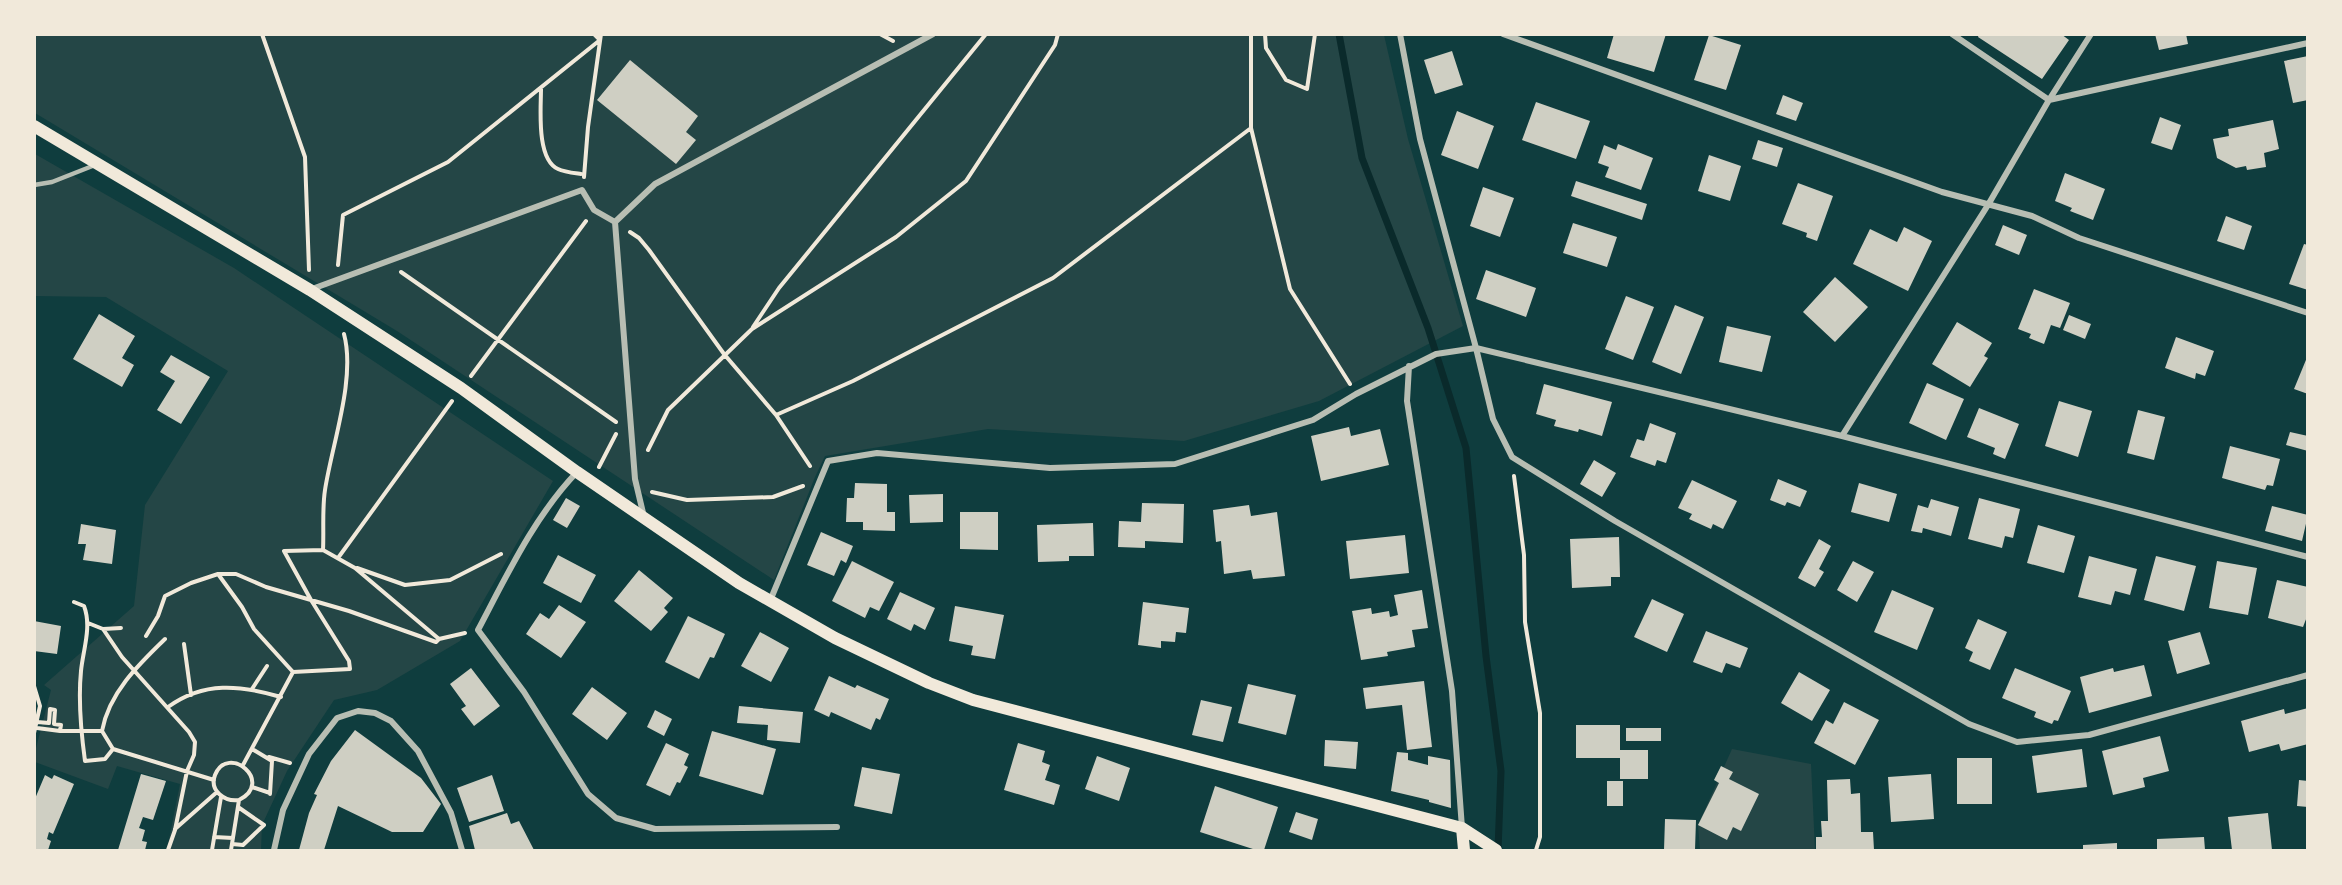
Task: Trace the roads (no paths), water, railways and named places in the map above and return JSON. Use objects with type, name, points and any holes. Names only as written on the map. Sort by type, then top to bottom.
[{"type":"main road","points":[[34,126],[310,290],[461,388],[591,482],[738,583],[835,638],[928,683],[974,700],[1462,828],[1492,848]]},
{"type":"main road","points":[[1462,828],[1464,850]]},
{"type":"street","points":[[615,222],[656,184],[933,34]]},
{"type":"street","points":[[1400,34],[1420,139],[1493,418],[1512,457],[1615,521],[1958,718],[2017,742],[2089,735],[2307,675]]},
{"type":"street","points":[[1503,34],[1942,192],[2032,216],[2079,238],[2307,313]]},
{"type":"street","points":[[1952,34],[2049,100],[2307,43]]},
{"type":"street","points":[[1842,436],[1988,205],[2049,100],[2091,34]]},
{"type":"street","points":[[310,290],[582,189],[594,210],[615,222]]},
{"type":"street","points":[[615,222],[635,479],[645,518]]},
{"type":"street","points":[[770,602],[828,461],[877,453],[1050,468],[1175,464],[1313,420],[1356,394],[1436,354],[1476,348],[1842,436],[2307,557]]},
{"type":"street","points":[[1409,366],[1407,401],[1452,691],[1462,828]]},
{"type":"street","points":[[577,472],[557,493],[523,546],[478,630],[524,692],[588,794],[616,818],[655,830],[837,827]]},
{"type":"street","points":[[274,850],[283,810],[309,754],[337,718],[358,711],[375,713],[391,721],[418,751],[451,813],[462,850]]},
{"type":"lane","points":[[34,185],[52,182],[98,164]]},
{"type":"waterway","points":[[1339,34],[1362,158],[1428,328],[1466,448],[1486,656],[1501,771],[1498,850]]}]
